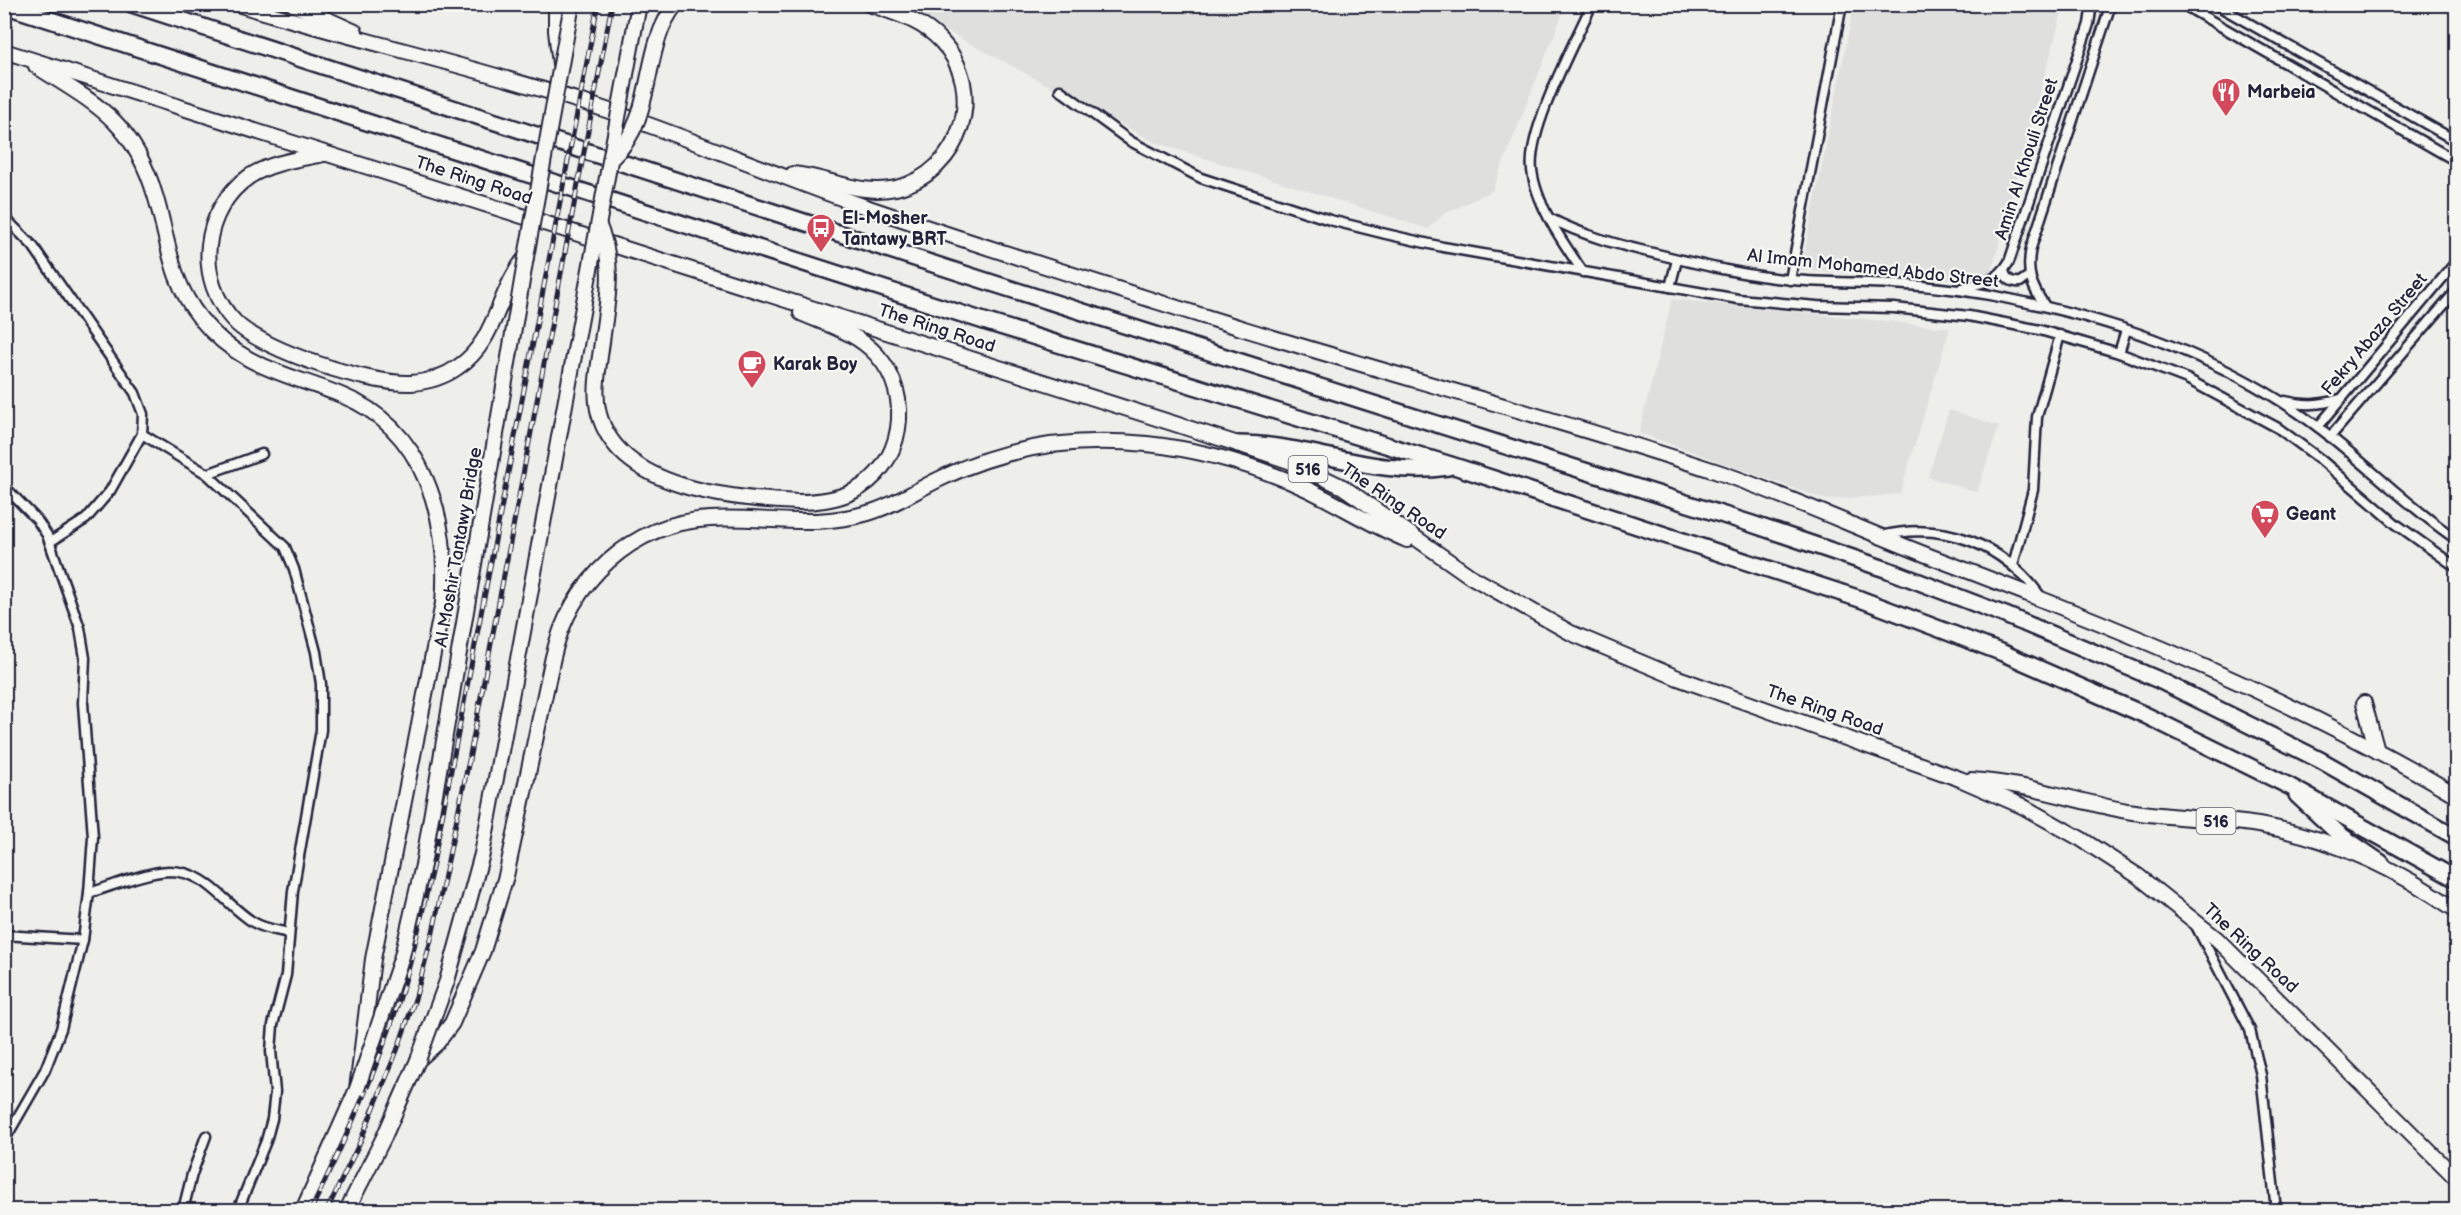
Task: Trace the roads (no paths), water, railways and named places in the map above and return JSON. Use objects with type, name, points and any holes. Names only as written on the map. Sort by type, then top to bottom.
[{"type":"highway","points":[[132,4],[984,280],[1752,524],[1887,570],[2055,635],[2159,680],[2320,760],[2457,837]]},
{"type":"highway","points":[[237,4],[373,43],[472,68],[573,99],[682,137],[870,208],[1144,298],[1720,473],[1828,514],[1877,537],[2042,598],[2208,668],[2377,751],[2457,795]]},
{"type":"highway","points":[[293,4],[339,24],[373,43]]},
{"type":"highway","points":[[556,4],[560,64]]},
{"type":"highway","name":"Al Moshir Tantawy Bridge","points":[[357,1089],[389,1000],[423,865],[526,257],[572,4]]},
{"type":"highway","points":[[347,1210],[384,1137],[418,1060],[450,971],[482,854],[639,4]]},
{"type":"highway","points":[[611,159],[638,119],[656,42],[665,20],[676,4]]},
{"type":"highway","points":[[776,174],[807,176],[851,187],[882,190],[905,186],[935,168],[956,141],[965,107],[961,73],[943,43],[916,22],[869,4]]},
{"type":"highway","name":"The Ring Road","points":[[4,5],[987,322],[1454,466],[1798,578],[1931,625],[2118,703],[2289,786],[2457,879]]},
{"type":"highway","name":"The Ring Road","points":[[4,51],[1289,461],[1334,483],[1376,509],[1470,576],[1537,615],[1624,657],[1960,779],[2022,806],[2081,839],[2138,876],[2191,917],[2241,963],[2457,1178]]},
{"type":"highway","points":[[20,56],[97,105],[127,136],[141,161],[155,196],[176,276],[189,303],[207,327],[229,347],[252,362],[342,395],[380,418],[411,450],[432,490],[442,537],[444,570],[442,603],[373,959],[357,1089],[303,1210]]},
{"type":"highway","points":[[326,154],[262,170],[241,183],[225,201],[213,223],[208,247],[209,272],[217,295],[230,316],[248,332],[292,354],[340,370],[401,383],[424,381],[455,369],[480,347],[492,327],[509,280],[526,257]]},
{"type":"highway","points":[[599,226],[607,246],[610,274],[596,393],[603,424],[613,443],[635,465],[653,475],[740,497],[798,502],[826,500],[851,492],[877,473],[889,456],[897,436],[900,415],[898,394],[885,365],[861,340],[841,329],[792,310],[756,291]]},
{"type":"highway","points":[[418,1060],[437,1043],[452,1023],[474,975],[492,926],[508,867],[561,628],[574,601],[592,577],[613,556],[638,539],[666,527],[695,520],[725,518],[804,523],[853,517],[891,505],[944,477],[993,458],[1051,444],[1101,441],[1172,447],[1242,464],[1309,490],[1378,526],[1428,548]]},
{"type":"highway","points":[[1238,444],[1277,446],[1392,469],[1423,470],[1454,466]]},
{"type":"highway","points":[[2364,703],[2377,751]]},
{"type":"highway","name":"516","points":[[1960,779],[2029,787],[2132,812],[2232,822],[2283,830],[2333,844],[2381,863]]},
{"type":"highway","name":"516","points":[[2289,786],[2322,820],[2381,863],[2426,888],[2457,910]]},
{"type":"street","points":[[1582,272],[1549,218],[1532,174],[1531,158],[1533,141],[1592,4]]},
{"type":"street","points":[[1790,280],[1842,4]]},
{"type":"street","name":"Amin Al Khouli Street","points":[[2004,270],[2011,258],[2089,24],[2092,4]]},
{"type":"street","name":"Amin Al Khouli Street","points":[[2029,276],[2031,248],[2111,4]]},
{"type":"street","points":[[2181,4],[2457,161]]},
{"type":"street","points":[[2215,4],[2457,141]]},
{"type":"street","name":"Al Imam Mohamed Abdo Street","points":[[1060,90],[1108,126],[1177,167],[1225,187],[1377,232],[1582,272],[1738,299],[1944,313],[2006,322],[2119,352],[2187,379],[2278,428],[2320,459],[2396,524],[2456,565]]},
{"type":"street","points":[[4,217],[33,246],[135,393],[143,414],[142,435],[103,502],[78,526],[50,542]]},
{"type":"street","name":"Al Imam Mohamed Abdo Street","points":[[1549,218],[1606,242],[1677,260],[1790,280],[1893,284],[1954,290],[2044,306],[2126,330],[2197,357],[2276,399],[2318,427],[2415,509],[2457,539]]},
{"type":"street","points":[[1670,287],[1677,260]]},
{"type":"street","name":"Fekry Abaza Street","points":[[2318,427],[2457,262]]},
{"type":"street","points":[[1954,290],[1987,282],[2004,270],[2006,277],[2012,282],[2020,282],[2029,276],[2033,289],[2044,306]]},
{"type":"street","name":"Fekry Abaza Street","points":[[2330,437],[2457,291]]},
{"type":"street","points":[[2119,352],[2126,330]]},
{"type":"street","points":[[2013,565],[2033,490],[2037,417],[2060,335]]},
{"type":"street","points":[[2276,399],[2310,405],[2340,399]]},
{"type":"street","points":[[142,435],[207,474],[279,540],[289,554],[319,668],[322,700],[321,730],[293,891],[286,975],[275,1012],[272,1038],[274,1092],[272,1119],[266,1142],[238,1210]]},
{"type":"street","points":[[207,474],[262,454]]},
{"type":"street","points":[[4,486],[37,520],[50,542],[84,643],[82,703],[93,837],[89,893],[82,940],[67,1008],[53,1049],[34,1090],[4,1141]]},
{"type":"street","points":[[1877,537],[1904,531],[1946,533],[1981,544],[2013,565],[2042,598]]},
{"type":"street","points":[[89,893],[150,874],[179,872],[209,884],[254,922],[272,930],[289,933]]},
{"type":"street","points":[[2191,917],[2212,953],[2250,1030],[2261,1076],[2276,1210]]},
{"type":"street","points":[[4,935],[82,940]]},
{"type":"street","points":[[183,1210],[192,1174],[206,1136]]},
{"type":"railway","points":[[311,1210],[371,1077],[392,1022],[415,945],[433,864],[598,4]]},
{"type":"railway","points":[[327,1210],[360,1142],[398,1048],[416,996],[433,932],[469,760],[612,4]]},
{"type":"place","name":"Marbeia","points":[[2226,118]]},
{"type":"place","name":"El-Mosher Tantawy BRT","points":[[821,254]]},
{"type":"place","name":"Karak Boy","points":[[752,390]]},
{"type":"place","name":"Geant","points":[[2265,540]]}]
